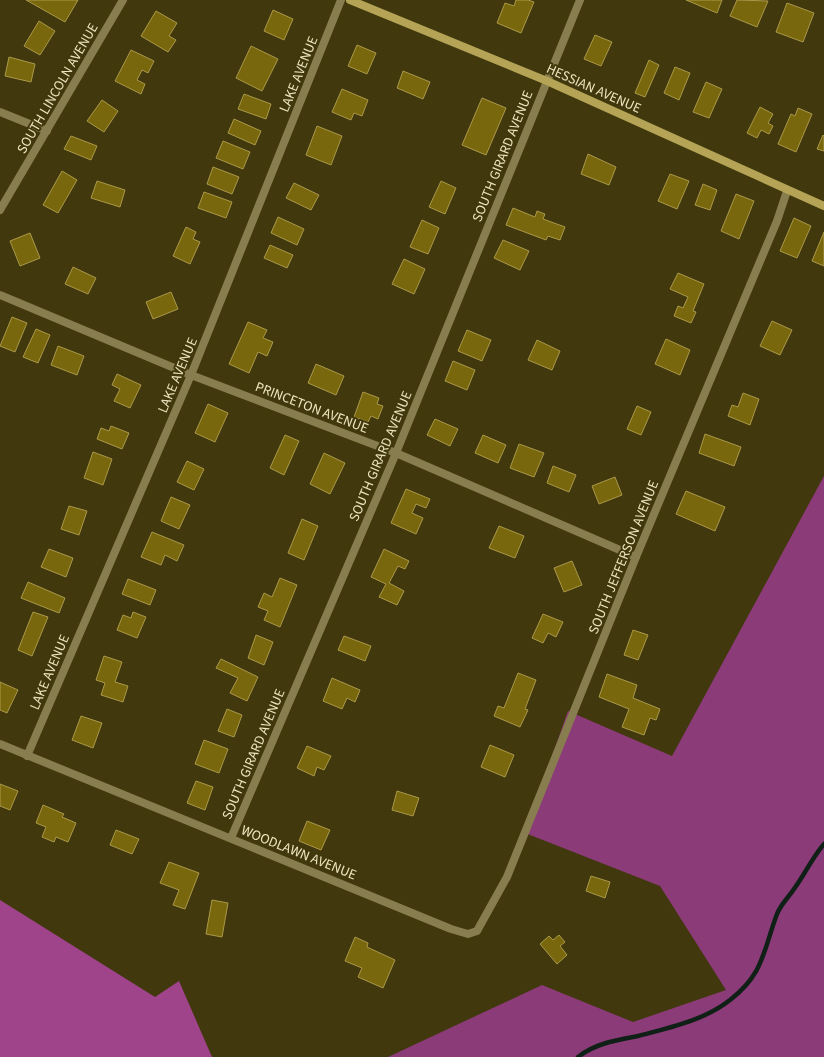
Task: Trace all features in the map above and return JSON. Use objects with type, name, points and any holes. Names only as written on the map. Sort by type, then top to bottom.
[{"type":"main road","name":"HESSIAN AVENUE","points":[[350,0],[547,81],[787,191],[824,206]]},
{"type":"street","name":"SOUTH LINCOLN AVENUE","points":[[0,210],[123,0]]},
{"type":"street","name":"LAKE AVENUE","points":[[27,756],[191,376],[341,0]]},
{"type":"street","name":"SOUTH GIRARD AVENUE","points":[[231,838],[396,453],[580,0]]},
{"type":"street","points":[[0,112],[47,131]]},
{"type":"street","name":"SOUTH JEFFERSON AVENUE","points":[[477,931],[507,877],[636,557],[774,228],[787,191]]},
{"type":"street","name":"PRINCETON AVENUE","points":[[0,295],[191,376],[396,453],[636,557]]},
{"type":"street","name":"WOODLAWN AVENUE","points":[[0,744],[451,929],[468,934],[477,931]]},
{"type":"shaded area","points":[[824,476],[824,1057],[388,1057],[542,985],[633,1022],[726,990],[660,886],[525,833],[568,711],[672,756]]},
{"type":"shaded area","points":[[0,900],[155,997],[179,981],[212,1057],[0,1057]]},
{"type":"building","points":[[26,0],[78,0],[65,22]]},
{"type":"building","points":[[516,0],[528,0],[534,2],[521,33],[497,23],[505,3],[514,6]]},
{"type":"building","points":[[686,0],[722,0],[717,13]]},
{"type":"building","points":[[737,0],[768,1],[757,27],[730,16]]},
{"type":"building","points":[[787,3],[814,13],[803,42],[776,32]]},
{"type":"building","points":[[273,10],[293,19],[284,40],[264,31]]},
{"type":"building","points":[[156,11],[177,23],[169,36],[176,40],[168,52],[141,36]]},
{"type":"building","points":[[39,21],[55,31],[40,55],[24,46]]},
{"type":"building","points":[[595,35],[612,42],[601,66],[584,59]]},
{"type":"building","points":[[357,45],[376,53],[367,74],[348,66]]},
{"type":"building","points":[[251,46],[278,59],[262,91],[236,78]]},
{"type":"building","points":[[131,50],[154,61],[148,73],[142,70],[137,80],[145,84],[141,94],[115,81]]},
{"type":"building","points":[[9,57],[35,64],[31,82],[5,76]]},
{"type":"building","points":[[649,60],[659,65],[645,97],[635,93]]},
{"type":"building","points":[[675,67],[690,73],[679,100],[664,93]]},
{"type":"building","points":[[403,71],[430,82],[423,99],[397,88]]},
{"type":"building","points":[[706,82],[722,89],[709,118],[693,112]]},
{"type":"building","points":[[342,89],[368,100],[362,116],[354,113],[351,120],[332,112]]},
{"type":"building","points":[[244,94],[271,104],[266,119],[238,109]]},
{"type":"building","points":[[482,98],[506,108],[486,155],[462,145]]},
{"type":"building","points":[[102,100],[118,111],[104,132],[87,121]]},
{"type":"building","points":[[760,107],[773,114],[768,123],[773,126],[769,134],[761,130],[757,138],[747,133]]},
{"type":"building","points":[[798,108],[812,114],[796,152],[778,144],[791,114],[795,116]]},
{"type":"building","points":[[234,119],[261,131],[255,145],[228,133]]},
{"type":"building","points":[[317,126],[342,136],[331,165],[306,155]]},
{"type":"building","points":[[823,135],[824,136],[824,151],[817,149]]},
{"type":"building","points":[[71,136],[97,146],[91,160],[64,149]]},
{"type":"building","points":[[223,141],[250,152],[243,169],[216,158]]},
{"type":"building","points":[[588,154],[616,167],[609,185],[581,174]]},
{"type":"building","points":[[213,167],[239,177],[232,194],[207,184]]},
{"type":"building","points":[[62,171],[77,180],[58,213],[43,205]]},
{"type":"building","points":[[670,174],[689,181],[677,209],[658,201]]},
{"type":"building","points":[[97,181],[125,190],[120,207],[91,198]]},
{"type":"building","points":[[441,181],[456,188],[445,214],[429,207]]},
{"type":"building","points":[[294,183],[319,195],[311,210],[286,198]]},
{"type":"building","points":[[703,184],[717,190],[710,210],[695,205]]},
{"type":"building","points":[[204,192],[232,202],[226,218],[198,208]]},
{"type":"building","points":[[736,194],[754,201],[739,239],[721,231]]},
{"type":"building","points":[[513,208],[535,217],[537,211],[545,214],[543,219],[565,227],[560,240],[548,236],[546,240],[506,225]]},
{"type":"building","points":[[278,217],[304,229],[297,245],[271,233]]},
{"type":"building","points":[[794,218],[811,226],[797,258],[780,251]]},
{"type":"building","points":[[422,220],[439,228],[428,254],[410,247]]},
{"type":"building","points":[[186,227],[196,232],[193,239],[200,242],[190,264],[173,256]]},
{"type":"building","points":[[824,232],[824,266],[812,261]]},
{"type":"building","points":[[30,233],[40,258],[20,266],[10,241]]},
{"type":"building","points":[[503,240],[529,251],[520,270],[494,258]]},
{"type":"building","points":[[270,245],[293,255],[287,268],[264,258]]},
{"type":"building","points":[[404,259],[425,269],[414,294],[392,284]]},
{"type":"building","points":[[73,267],[96,278],[88,294],[65,284]]},
{"type":"building","points":[[678,273],[704,284],[693,311],[696,312],[691,323],[674,316],[678,306],[683,308],[688,297],[670,289]]},
{"type":"building","points":[[171,292],[178,309],[153,319],[146,302]]},
{"type":"building","points":[[12,317],[27,323],[15,352],[0,346]]},
{"type":"building","points":[[772,321],[792,330],[780,355],[760,346]]},
{"type":"building","points":[[248,322],[267,330],[263,338],[273,342],[267,356],[258,352],[249,373],[229,364]]},
{"type":"building","points":[[36,329],[50,335],[38,363],[23,357]]},
{"type":"building","points":[[467,330],[491,340],[482,361],[458,351]]},
{"type":"building","points":[[666,339],[690,350],[680,375],[655,364]]},
{"type":"building","points":[[537,340],[560,351],[552,370],[528,360]]},
{"type":"building","points":[[58,346],[84,356],[77,375],[51,365]]},
{"type":"building","points":[[453,361],[475,370],[467,390],[445,381]]},
{"type":"building","points":[[316,364],[344,376],[336,395],[308,383]]},
{"type":"building","points":[[117,374],[141,385],[130,408],[114,401],[120,389],[112,385]]},
{"type":"building","points":[[363,392],[379,398],[377,404],[383,406],[378,419],[371,416],[368,422],[354,417]]},
{"type":"building","points":[[743,393],[759,399],[750,425],[728,416],[732,405],[738,407]]},
{"type":"building","points":[[208,404],[228,413],[215,442],[195,433]]},
{"type":"building","points":[[637,406],[651,412],[641,435],[627,429]]},
{"type":"building","points":[[435,419],[458,429],[450,446],[427,435]]},
{"type":"building","points":[[111,426],[129,433],[122,449],[97,439],[101,428],[109,431]]},
{"type":"building","points":[[705,434],[741,447],[734,466],[699,453]]},
{"type":"building","points":[[285,435],[299,441],[284,475],[270,468]]},
{"type":"building","points":[[483,435],[506,445],[498,463],[475,453]]},
{"type":"building","points":[[519,444],[544,453],[534,477],[510,468]]},
{"type":"building","points":[[93,452],[112,459],[103,485],[84,478]]},
{"type":"building","points":[[324,453],[345,463],[330,494],[310,484]]},
{"type":"building","points":[[187,461],[204,469],[194,490],[177,482]]},
{"type":"building","points":[[553,466],[576,475],[569,492],[547,483]]},
{"type":"building","points":[[615,477],[622,495],[599,504],[592,486]]},
{"type":"building","points":[[406,489],[430,499],[426,508],[416,504],[412,513],[423,518],[416,534],[391,523]]},
{"type":"building","points":[[686,491],[725,507],[715,531],[676,514]]},
{"type":"building","points":[[171,497],[190,505],[179,529],[161,521]]},
{"type":"building","points":[[69,506],[87,511],[79,535],[61,529]]},
{"type":"building","points":[[302,519],[318,526],[304,560],[288,553]]},
{"type":"building","points":[[499,526],[524,536],[515,558],[489,548]]},
{"type":"building","points":[[152,532],[184,545],[177,561],[165,555],[161,565],[141,557]]},
{"type":"building","points":[[49,549],[73,558],[66,577],[41,567]]},
{"type":"building","points":[[384,549],[409,561],[405,569],[398,566],[389,583],[404,591],[397,605],[379,597],[386,584],[371,577]]},
{"type":"building","points":[[572,561],[582,585],[564,592],[554,568]]},
{"type":"building","points":[[280,578],[297,585],[280,627],[264,620],[268,611],[258,607],[264,593],[272,597]]},
{"type":"building","points":[[128,579],[156,590],[150,605],[122,594]]},
{"type":"building","points":[[28,582],[65,598],[59,613],[21,598]]},
{"type":"building","points":[[33,612],[48,617],[32,656],[18,650]]},
{"type":"building","points":[[133,612],[146,617],[137,638],[117,630],[123,615],[131,618]]},
{"type":"building","points":[[543,614],[563,622],[556,637],[548,633],[543,643],[532,638]]},
{"type":"building","points":[[633,630],[648,635],[638,660],[624,655]]},
{"type":"building","points":[[256,635],[273,642],[264,665],[248,658]]},
{"type":"building","points":[[344,636],[371,646],[365,661],[338,650]]},
{"type":"building","points":[[104,656],[122,662],[115,682],[128,686],[123,702],[101,695],[105,683],[96,680]]},
{"type":"building","points":[[221,659],[258,677],[247,701],[230,693],[238,678],[216,668]]},
{"type":"building","points":[[518,673],[536,680],[525,709],[528,710],[520,727],[494,716],[498,706],[504,708]]},
{"type":"building","points":[[607,674],[637,685],[633,698],[660,709],[656,720],[650,718],[644,735],[622,727],[629,709],[599,697]]},
{"type":"building","points":[[332,678],[360,690],[355,702],[347,698],[342,709],[323,701]]},
{"type":"building","points":[[0,682],[18,690],[7,713],[0,710]]},
{"type":"building","points":[[227,709],[242,715],[234,737],[218,731]]},
{"type":"building","points":[[81,716],[102,723],[93,748],[72,740]]},
{"type":"building","points":[[204,740],[228,749],[219,773],[195,764]]},
{"type":"building","points":[[490,745],[514,755],[505,777],[481,767]]},
{"type":"building","points":[[307,746],[331,756],[324,770],[317,767],[314,776],[297,768]]},
{"type":"building","points":[[196,781],[213,787],[205,810],[187,803]]},
{"type":"building","points":[[0,784],[18,791],[10,810],[0,806]]},
{"type":"building","points":[[397,791],[419,798],[413,816],[392,810]]},
{"type":"building","points":[[43,805],[64,814],[62,817],[76,823],[68,842],[56,837],[54,842],[42,837],[46,827],[36,823]]},
{"type":"building","points":[[307,821],[330,830],[321,850],[299,841]]},
{"type":"building","points":[[116,830],[139,839],[132,854],[110,845]]},
{"type":"building","points":[[169,862],[199,873],[185,909],[173,905],[179,890],[160,883]]},
{"type":"building","points":[[591,876],[610,882],[605,898],[586,891]]},
{"type":"building","points":[[212,900],[228,903],[222,937],[206,934]]},
{"type":"building","points":[[559,935],[565,942],[560,946],[567,955],[557,964],[540,944],[549,936],[553,940]]},
{"type":"building","points":[[355,937],[368,943],[367,947],[395,960],[383,988],[358,977],[362,968],[345,961]]},
{"type":"waterway","points":[[578,1057],[599,1045],[662,1030],[698,1018],[730,1000],[750,981],[761,961],[779,910],[824,844]]}]
